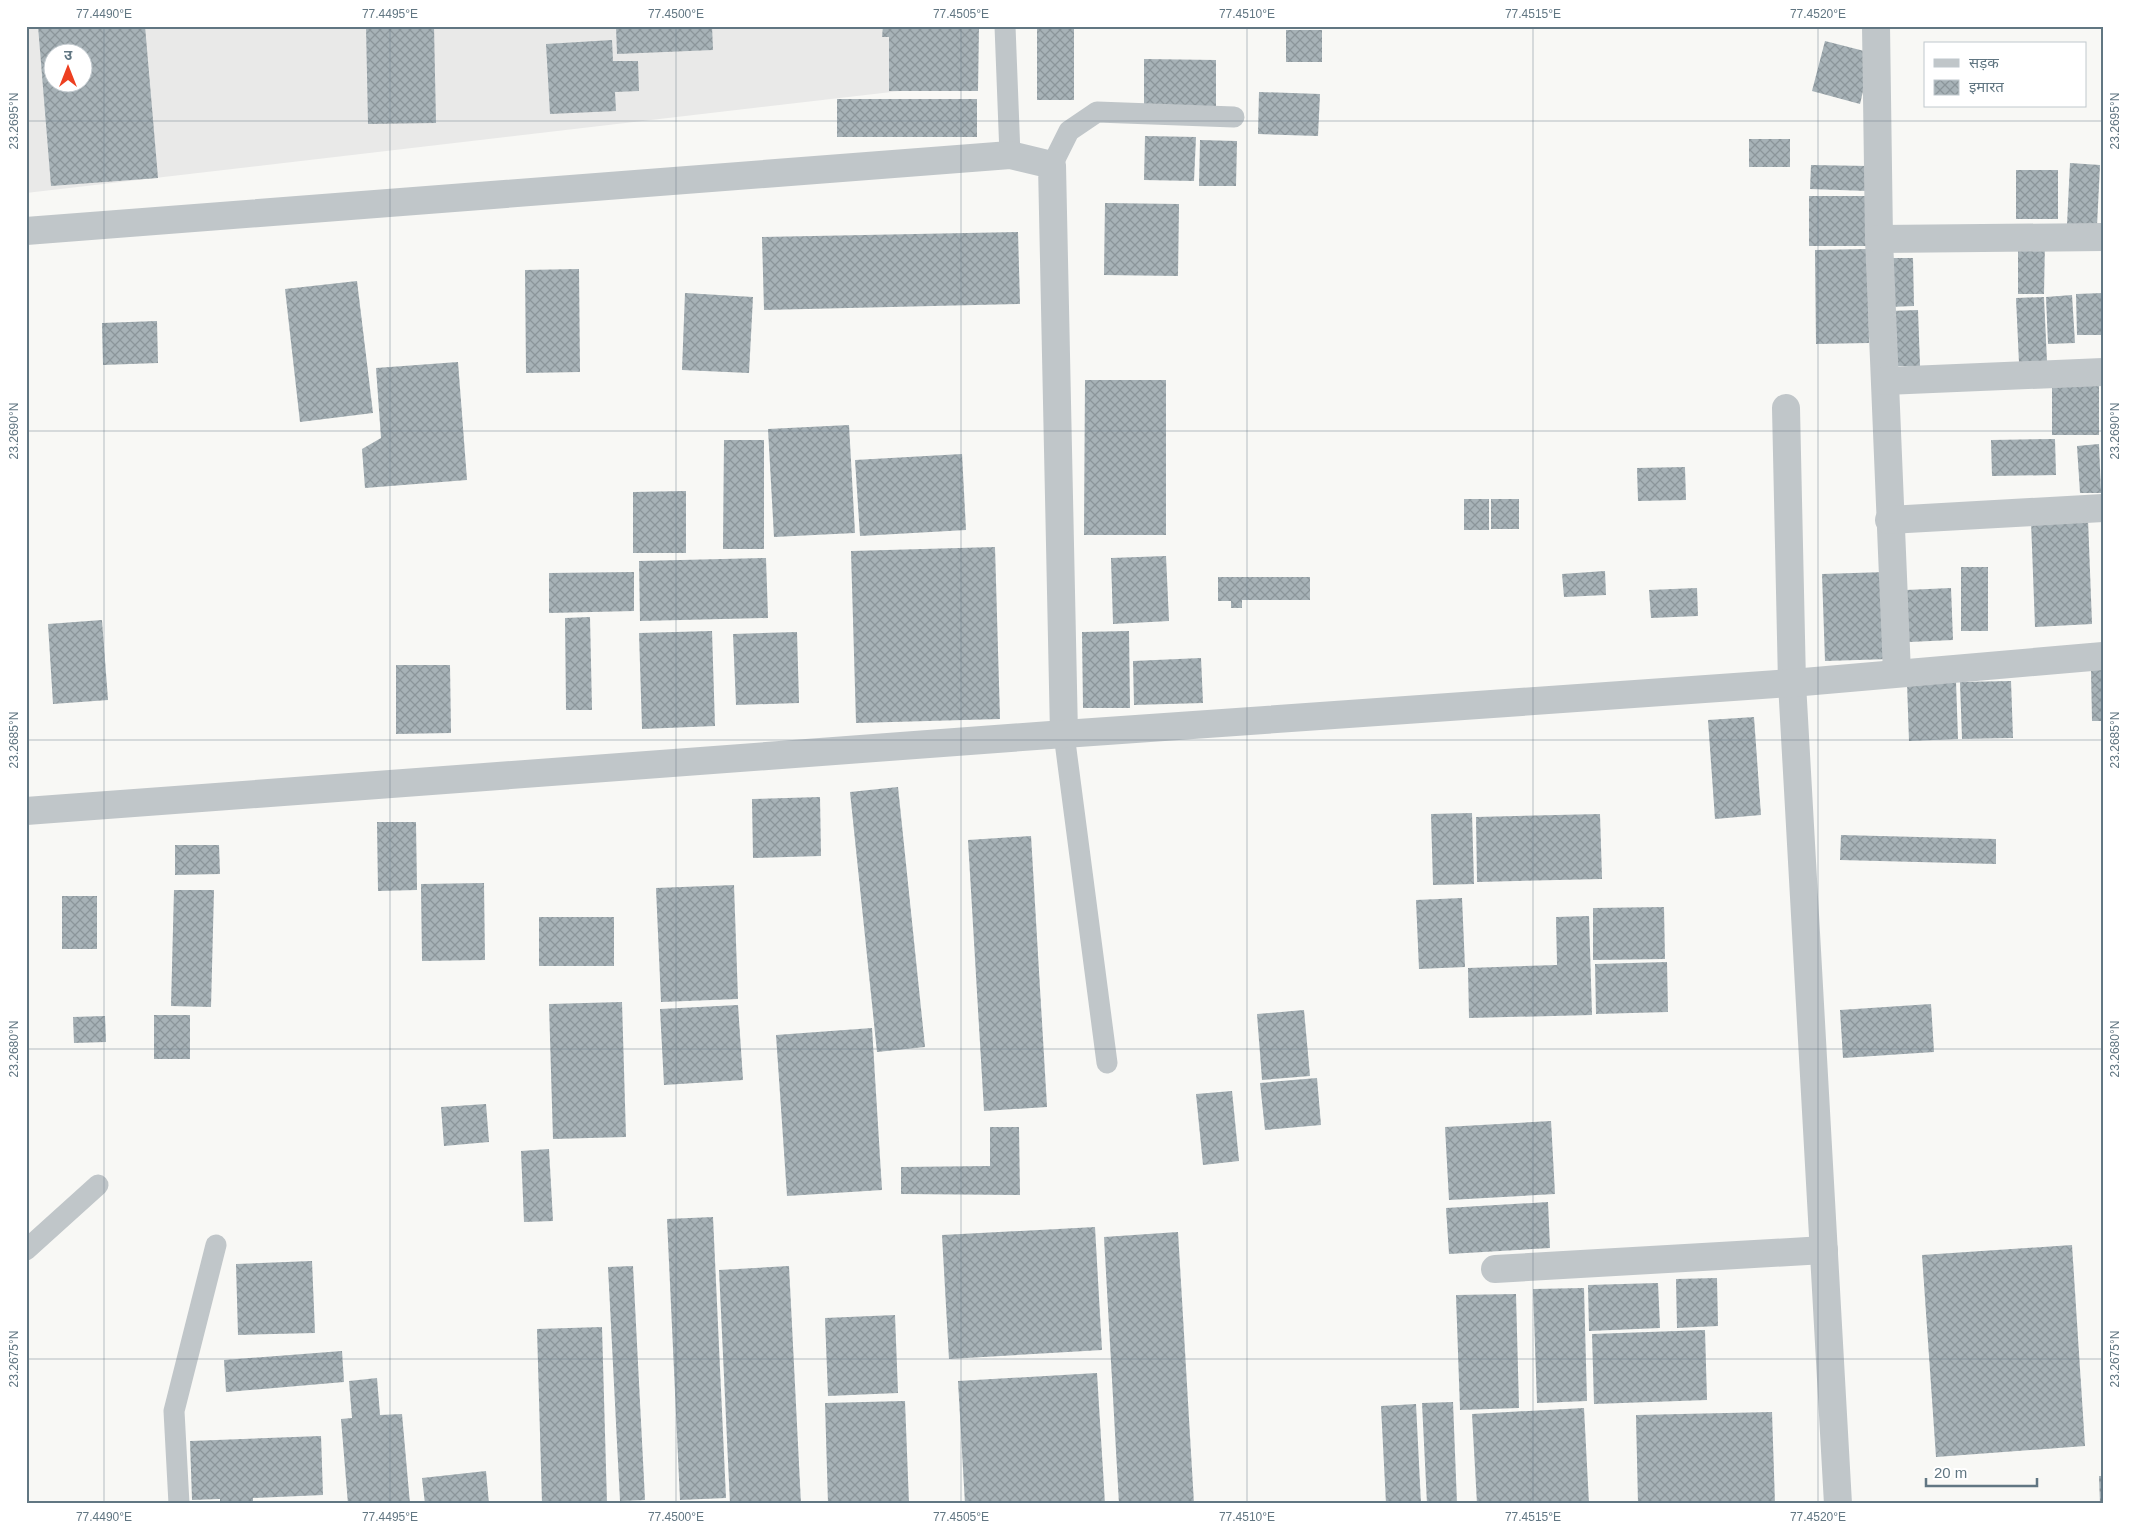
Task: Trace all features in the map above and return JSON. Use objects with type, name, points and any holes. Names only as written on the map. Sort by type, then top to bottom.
[{"type":"street","points":[[1876,26],[1879,239],[1889,520],[1897,673]]},
{"type":"street","points":[[26,231],[1010,155],[1052,165],[1064,734]]},
{"type":"street","points":[[1879,239],[2103,237]]},
{"type":"street","points":[[1885,381],[2103,372]]},
{"type":"street","points":[[1786,408],[1792,683],[1838,1504]]},
{"type":"street","points":[[1889,520],[2103,508]]},
{"type":"street","points":[[26,811],[1064,734],[1792,683],[2103,656]]},
{"type":"street","points":[[1495,1270],[1824,1250]]},
{"type":"lane","points":[[1005,26],[1010,155]]},
{"type":"lane","points":[[1052,165],[1069,131],[1097,112],[1234,117]]},
{"type":"lane","points":[[1064,734],[1107,1063]]},
{"type":"lane","points":[[26,1250],[98,1185]]},
{"type":"lane","points":[[178,1504],[174,1410],[216,1245]]},
{"type":"shaded area","points":[[26,26],[896,26],[900,91],[26,193]]},
{"type":"building","points":[[38,26],[145,26],[158,178],[51,186],[43,92],[92,92],[92,42],[42,42],[42,75]]},
{"type":"building","points":[[366,26],[434,26],[436,123],[368,124]]},
{"type":"building","points":[[616,26],[712,26],[713,50],[617,54]]},
{"type":"building","points":[[883,26],[979,26],[978,91],[889,91],[889,37],[882,37]]},
{"type":"building","points":[[1037,26],[1074,26],[1074,100],[1037,100]]},
{"type":"building","points":[[1286,30],[1322,30],[1322,62],[1286,62]]},
{"type":"building","points":[[612,40],[613,61],[638,61],[639,91],[615,92],[616,111],[550,114],[546,44]]},
{"type":"building","points":[[1825,41],[1872,53],[1860,104],[1812,91]]},
{"type":"building","points":[[1144,59],[1216,60],[1216,107],[1144,107]]},
{"type":"building","points":[[1259,92],[1320,94],[1318,136],[1258,134]]},
{"type":"building","points":[[837,99],[977,99],[977,137],[837,137]]},
{"type":"building","points":[[1145,136],[1196,137],[1194,181],[1144,180]]},
{"type":"building","points":[[1749,139],[1790,139],[1790,167],[1749,167]]},
{"type":"building","points":[[1200,140],[1237,141],[1236,186],[1199,186]]},
{"type":"building","points":[[2070,163],[2100,165],[2097,226],[2067,225]]},
{"type":"building","points":[[1811,165],[1869,166],[1868,191],[1810,189]]},
{"type":"building","points":[[2016,170],[2058,170],[2058,219],[2016,219]]},
{"type":"building","points":[[1809,196],[1867,196],[1866,246],[1809,246]]},
{"type":"building","points":[[1105,203],[1179,204],[1178,276],[1104,275]]},
{"type":"building","points":[[1018,232],[1020,304],[764,310],[762,237]]},
{"type":"building","points":[[2018,242],[2045,242],[2044,294],[2018,294]]},
{"type":"building","points":[[1868,249],[1869,343],[1816,344],[1815,250]]},
{"type":"building","points":[[1888,258],[1913,258],[1914,306],[1889,307]]},
{"type":"building","points":[[579,269],[580,372],[526,373],[525,270]]},
{"type":"building","points":[[357,281],[373,413],[300,422],[285,289]]},
{"type":"building","points":[[685,293],[753,297],[749,373],[682,370]]},
{"type":"building","points":[[2103,293],[2103,335],[2077,335],[2076,294]]},
{"type":"building","points":[[2072,295],[2075,343],[2048,344],[2046,297]]},
{"type":"building","points":[[2044,297],[2047,362],[2019,363],[2016,298]]},
{"type":"building","points":[[1918,310],[1920,366],[1890,366],[1889,311]]},
{"type":"building","points":[[157,321],[158,363],[103,365],[102,323]]},
{"type":"building","points":[[458,362],[467,480],[365,488],[362,449],[381,438],[376,368]]},
{"type":"building","points":[[1085,380],[1166,380],[1166,535],[1084,535]]},
{"type":"building","points":[[2052,385],[2099,385],[2099,435],[2052,435]]},
{"type":"building","points":[[849,425],[855,533],[774,537],[768,429]]},
{"type":"building","points":[[2055,439],[2056,475],[1992,476],[1991,440]]},
{"type":"building","points":[[724,440],[764,440],[764,549],[723,549]]},
{"type":"building","points":[[2099,444],[2101,493],[2080,493],[2077,446]]},
{"type":"building","points":[[962,454],[966,530],[860,536],[855,460]]},
{"type":"building","points":[[1685,467],[1686,500],[1638,501],[1637,468]]},
{"type":"building","points":[[686,491],[686,553],[633,553],[633,492]]},
{"type":"building","points":[[1464,499],[1489,499],[1489,530],[1464,530]]},
{"type":"building","points":[[1491,499],[1519,499],[1519,529],[1491,529]]},
{"type":"building","points":[[2088,519],[2092,624],[2035,627],[2031,521]]},
{"type":"building","points":[[995,547],[1000,719],[856,723],[851,551]]},
{"type":"building","points":[[1166,556],[1169,621],[1113,624],[1111,558]]},
{"type":"building","points":[[766,558],[768,618],[640,621],[639,561]]},
{"type":"building","points":[[1961,567],[1988,567],[1988,631],[1961,631]]},
{"type":"building","points":[[1605,571],[1606,595],[1564,597],[1562,574]]},
{"type":"building","points":[[634,572],[634,611],[549,613],[549,573]]},
{"type":"building","points":[[1886,572],[1890,659],[1825,661],[1822,574]]},
{"type":"building","points":[[1218,577],[1310,577],[1310,600],[1242,600],[1242,608],[1231,608],[1231,601],[1218,601]]},
{"type":"building","points":[[1697,588],[1698,616],[1651,618],[1649,590]]},
{"type":"building","points":[[1951,588],[1953,640],[1909,642],[1906,590]]},
{"type":"building","points":[[590,617],[592,710],[566,710],[565,618]]},
{"type":"building","points":[[102,620],[108,700],[53,704],[48,624]]},
{"type":"building","points":[[712,631],[715,726],[642,729],[639,633]]},
{"type":"building","points":[[1129,631],[1130,708],[1083,708],[1082,632]]},
{"type":"building","points":[[797,632],[799,703],[736,705],[733,634]]},
{"type":"building","points":[[1201,658],[1203,703],[1134,705],[1133,661]]},
{"type":"building","points":[[396,665],[450,665],[451,733],[396,734]]},
{"type":"building","points":[[2091,670],[2103,670],[2103,721],[2092,721]]},
{"type":"building","points":[[1956,681],[1958,739],[1909,741],[1907,683]]},
{"type":"building","points":[[2011,681],[2013,738],[1962,739],[1960,682]]},
{"type":"building","points":[[1754,717],[1761,815],[1715,819],[1708,720]]},
{"type":"building","points":[[898,787],[925,1047],[877,1052],[850,792]]},
{"type":"building","points":[[820,797],[821,856],[753,858],[752,799]]},
{"type":"building","points":[[1472,813],[1474,884],[1433,885],[1431,814]]},
{"type":"building","points":[[1600,814],[1602,879],[1477,882],[1476,817]]},
{"type":"building","points":[[377,822],[416,822],[417,890],[378,891]]},
{"type":"building","points":[[1841,835],[1996,839],[1996,864],[1840,860]]},
{"type":"building","points":[[1031,836],[1047,1107],[984,1111],[968,840]]},
{"type":"building","points":[[175,845],[219,845],[220,874],[175,875]]},
{"type":"building","points":[[484,883],[485,960],[422,961],[421,884]]},
{"type":"building","points":[[734,885],[738,999],[661,1002],[656,888]]},
{"type":"building","points":[[174,890],[214,890],[211,1007],[171,1006]]},
{"type":"building","points":[[62,896],[97,896],[97,949],[62,949]]},
{"type":"building","points":[[1462,898],[1465,967],[1419,969],[1416,900]]},
{"type":"building","points":[[1664,907],[1665,959],[1593,960],[1593,908]]},
{"type":"building","points":[[1589,916],[1592,1015],[1469,1018],[1468,968],[1557,965],[1556,917]]},
{"type":"building","points":[[539,917],[614,917],[614,966],[539,966]]},
{"type":"building","points":[[1667,962],[1668,1012],[1596,1014],[1595,964]]},
{"type":"building","points":[[622,1002],[626,1137],[553,1139],[549,1004]]},
{"type":"building","points":[[1931,1004],[1934,1052],[1843,1058],[1840,1010]]},
{"type":"building","points":[[738,1005],[743,1080],[664,1085],[660,1009]]},
{"type":"building","points":[[1304,1010],[1310,1076],[1262,1080],[1257,1014]]},
{"type":"building","points":[[154,1015],[190,1015],[190,1059],[154,1059]]},
{"type":"building","points":[[105,1016],[106,1042],[74,1043],[73,1017]]},
{"type":"building","points":[[872,1028],[882,1190],[787,1196],[776,1035]]},
{"type":"building","points":[[1317,1078],[1321,1125],[1265,1130],[1260,1083]]},
{"type":"building","points":[[1232,1091],[1239,1161],[1203,1165],[1196,1094]]},
{"type":"building","points":[[486,1104],[489,1142],[444,1146],[441,1107]]},
{"type":"building","points":[[1551,1121],[1555,1194],[1449,1200],[1445,1127]]},
{"type":"building","points":[[990,1127],[1019,1127],[1020,1195],[901,1194],[901,1167],[990,1166]]},
{"type":"building","points":[[549,1149],[553,1221],[524,1222],[521,1151]]},
{"type":"building","points":[[1548,1202],[1550,1248],[1449,1254],[1446,1208]]},
{"type":"building","points":[[713,1217],[726,1498],[680,1500],[667,1219]]},
{"type":"building","points":[[1095,1227],[1102,1350],[949,1359],[942,1235]]},
{"type":"building","points":[[1178,1232],[1194,1504],[1119,1504],[1104,1237]]},
{"type":"building","points":[[2072,1245],[2085,1446],[1936,1457],[1922,1255]]},
{"type":"building","points":[[312,1261],[315,1333],[238,1335],[236,1264]]},
{"type":"building","points":[[633,1266],[645,1500],[620,1501],[608,1267]]},
{"type":"building","points":[[789,1266],[801,1504],[730,1504],[719,1270]]},
{"type":"building","points":[[1717,1278],[1718,1326],[1677,1328],[1676,1279]]},
{"type":"building","points":[[1658,1283],[1660,1328],[1589,1331],[1588,1285]]},
{"type":"building","points":[[1584,1288],[1587,1401],[1537,1403],[1533,1289]]},
{"type":"building","points":[[1516,1294],[1519,1408],[1460,1410],[1456,1295]]},
{"type":"building","points":[[895,1315],[898,1393],[828,1396],[825,1318]]},
{"type":"building","points":[[602,1327],[607,1504],[542,1504],[537,1329]]},
{"type":"building","points":[[1705,1330],[1707,1400],[1594,1404],[1592,1334]]},
{"type":"building","points":[[342,1351],[344,1382],[226,1392],[224,1360]]},
{"type":"building","points":[[1097,1373],[1105,1504],[965,1504],[958,1381]]},
{"type":"building","points":[[377,1378],[380,1415],[402,1414],[410,1504],[348,1504],[341,1419],[352,1418],[349,1381]]},
{"type":"building","points":[[905,1401],[909,1504],[828,1504],[825,1403]]},
{"type":"building","points":[[1453,1402],[1457,1504],[1427,1504],[1422,1403]]},
{"type":"building","points":[[1416,1404],[1421,1504],[1386,1504],[1381,1406]]},
{"type":"building","points":[[1584,1408],[1589,1504],[1477,1504],[1472,1414]]},
{"type":"building","points":[[1772,1412],[1775,1504],[1638,1504],[1636,1415]]},
{"type":"building","points":[[321,1436],[323,1495],[253,1498],[253,1504],[220,1504],[220,1499],[192,1500],[190,1441]]},
{"type":"building","points":[[486,1471],[489,1504],[425,1504],[422,1478]]},
{"type":"building","points":[[2099,1476],[2103,1476],[2103,1504],[2100,1504]]},
{"type":"building","points":[[93,1501],[93,1504],[59,1504],[59,1502]]}]
